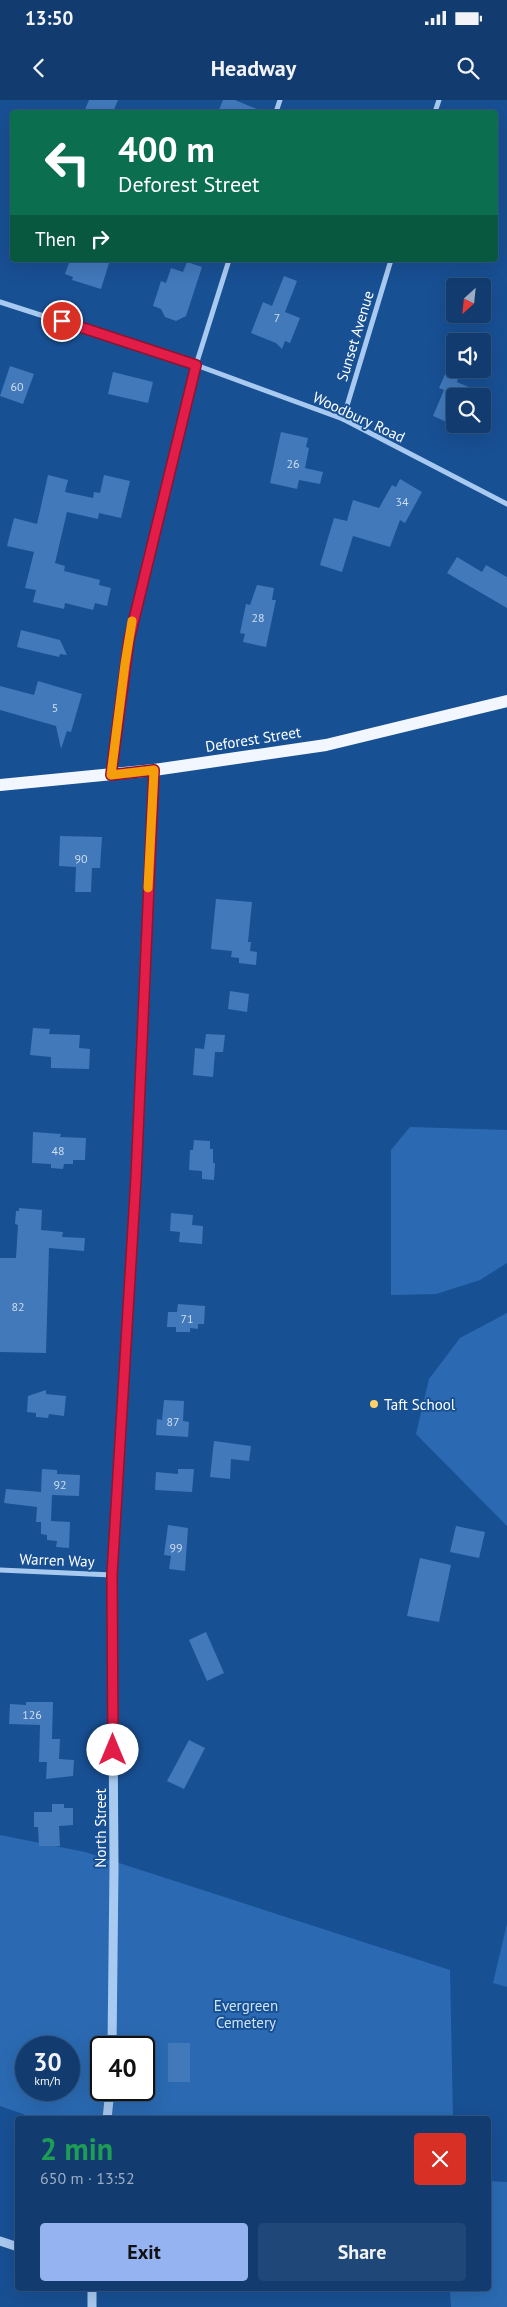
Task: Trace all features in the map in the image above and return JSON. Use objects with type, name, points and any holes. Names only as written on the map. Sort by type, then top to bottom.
[{"type":"main road","name":"Deforest Street","points":[[0,785],[154,770],[326,745],[507,701]]},
{"type":"street","points":[[111,775],[129,640],[196,365],[228,262]]},
{"type":"street","name":"Sunset Avenue","points":[[343,419],[390,262]]},
{"type":"street","name":"Woodbury Road","points":[[0,302],[196,365],[343,419],[507,504]]},
{"type":"street","name":"North Street","points":[[112,2036],[114,1867],[112,1575],[136,1178],[154,770]]},
{"type":"street","name":"Warren Way","points":[[0,1570],[112,1575]]},
{"type":"street","points":[[107,2116],[109,2101]]},
{"type":"street","points":[[0,2241],[15,2246]]},
{"type":"street","points":[[92,2291],[92,2307]]},
{"type":"green space","points":[[410,1127],[507,1130],[507,1263],[480,1280],[436,1294],[391,1295],[391,1150]]},
{"type":"green space","points":[[507,1313],[507,1526],[416,1434],[429,1379],[460,1338]]},
{"type":"green space","name":"Evergreen Cemetery","points":[[0,1835],[85,1852],[450,1970],[453,2116],[28,2116],[0,2106]]},
{"type":"green space","points":[[507,1924],[507,1987],[493,1983]]},
{"type":"green space","points":[[491,2181],[507,2182],[507,2307],[451,2307],[450,2291],[491,2291]]},
{"type":"building","points":[[89,100],[118,100],[114,110],[85,110]]},
{"type":"building","points":[[223,100],[235,100],[259,110],[219,110]]},
{"type":"building","points":[[69,262],[109,262],[101,289],[72,280],[73,277],[65,274]]},
{"type":"building","points":[[187,262],[202,267],[186,316],[176,321],[165,317],[161,309],[153,306],[161,281],[166,283],[171,268],[183,272]]},
{"type":"building","points":[[284,276],[297,281],[285,312],[300,318],[290,343],[285,341],[282,349],[276,343],[251,333],[263,302],[272,306]]},
{"type":"building","points":[[10,366],[34,374],[23,404],[0,396]]},
{"type":"building","points":[[113,372],[153,382],[148,403],[108,394]]},
{"type":"building","points":[[446,372],[446,378],[458,378],[457,382],[471,388],[446,388],[446,422],[433,416],[444,390],[439,388]]},
{"type":"building","points":[[281,432],[308,438],[306,447],[309,448],[305,468],[323,472],[320,484],[299,480],[297,489],[270,483]]},
{"type":"building","points":[[48,475],[68,480],[65,492],[93,498],[94,492],[100,493],[104,475],[130,481],[121,518],[99,513],[98,519],[67,512],[55,563],[65,566],[64,571],[100,580],[99,585],[111,588],[107,606],[95,603],[93,610],[65,603],[64,609],[33,602],[36,590],[25,588],[34,552],[7,546],[14,518],[37,524]]},
{"type":"building","points":[[400,479],[422,492],[405,523],[400,520],[390,547],[353,536],[342,572],[320,565],[334,518],[347,521],[353,500],[379,508],[392,485],[396,487]]},
{"type":"building","points":[[457,557],[482,572],[486,565],[507,577],[507,608],[447,573]]},
{"type":"building","points":[[257,585],[274,588],[272,600],[276,600],[266,647],[243,642],[245,634],[240,633],[246,604],[250,605]]},
{"type":"building","points":[[21,630],[60,640],[67,655],[60,654],[59,657],[17,647]]},
{"type":"building","points":[[38,681],[82,694],[71,732],[67,731],[61,749],[56,726],[0,710],[0,686],[34,695]]},
{"type":"building","points":[[60,836],[102,837],[100,868],[92,868],[91,892],[75,892],[76,867],[59,866]]},
{"type":"building","points":[[216,899],[252,902],[248,942],[251,942],[250,951],[257,952],[256,965],[239,963],[239,958],[231,957],[232,951],[211,949]]},
{"type":"building","points":[[230,991],[249,994],[247,1012],[228,1009]]},
{"type":"building","points":[[33,1028],[50,1029],[49,1034],[80,1035],[79,1048],[90,1049],[89,1069],[51,1068],[51,1057],[30,1055]]},
{"type":"building","points":[[206,1034],[225,1035],[223,1052],[215,1052],[213,1077],[193,1075],[195,1048],[204,1049]]},
{"type":"building","points":[[33,1132],[61,1134],[60,1137],[86,1138],[85,1160],[73,1160],[73,1164],[64,1164],[63,1169],[51,1168],[51,1164],[32,1163]]},
{"type":"building","points":[[194,1140],[210,1141],[210,1149],[213,1149],[213,1163],[215,1163],[214,1180],[202,1179],[202,1171],[189,1170],[190,1150],[193,1150]]},
{"type":"building","points":[[19,1208],[42,1210],[41,1230],[63,1232],[62,1237],[85,1238],[84,1251],[49,1248],[46,1353],[0,1352],[0,1258],[16,1258],[18,1225],[15,1224],[16,1211],[19,1211]]},
{"type":"building","points":[[171,1213],[193,1215],[192,1225],[203,1226],[202,1244],[179,1242],[180,1232],[170,1231]]},
{"type":"building","points":[[178,1304],[205,1306],[204,1324],[198,1324],[198,1329],[190,1328],[190,1332],[176,1332],[176,1327],[167,1327],[168,1312],[177,1312]]},
{"type":"building","points":[[46,1390],[46,1394],[66,1396],[64,1416],[49,1414],[48,1418],[36,1417],[36,1413],[27,1412],[28,1396]]},
{"type":"building","points":[[164,1400],[184,1401],[183,1421],[189,1422],[188,1437],[156,1435],[157,1419],[162,1420]]},
{"type":"building","points":[[214,1441],[251,1446],[249,1461],[231,1459],[230,1479],[210,1477]]},
{"type":"building","points":[[42,1469],[57,1470],[57,1474],[80,1475],[79,1496],[52,1495],[51,1521],[70,1522],[69,1548],[56,1547],[57,1541],[47,1540],[47,1535],[41,1534],[41,1522],[36,1522],[37,1507],[4,1503],[6,1489],[41,1492]]},
{"type":"building","points":[[178,1469],[194,1469],[192,1492],[155,1490],[156,1472],[178,1474]]},
{"type":"building","points":[[168,1525],[188,1528],[185,1571],[169,1569],[171,1556],[164,1555]]},
{"type":"building","points":[[456,1526],[485,1532],[479,1558],[450,1552]]},
{"type":"building","points":[[420,1558],[451,1565],[439,1622],[407,1616]]},
{"type":"building","points":[[206,1632],[224,1673],[207,1681],[189,1640]]},
{"type":"building","points":[[26,1702],[53,1702],[52,1739],[60,1739],[59,1759],[74,1760],[73,1776],[46,1779],[47,1762],[39,1762],[40,1725],[9,1724],[10,1704],[26,1705]]},
{"type":"building","points":[[189,1740],[205,1748],[184,1789],[167,1781]]},
{"type":"building","points":[[52,1804],[64,1804],[64,1808],[73,1808],[73,1825],[59,1826],[60,1846],[39,1846],[38,1827],[34,1827],[34,1812],[52,1812]]},
{"type":"building","points":[[168,2043],[190,2043],[190,2082],[168,2082]]},
{"type":"slow traffic","points":[[132,621],[111,775],[154,770],[148,888]]},
{"type":"place","name":"Taft School","points":[[374,1404]]},
{"type":"route","points":[[62,321],[196,365],[135,610],[125,664],[111,775],[154,770],[136,1178],[112,1575],[113,1750]]}]
